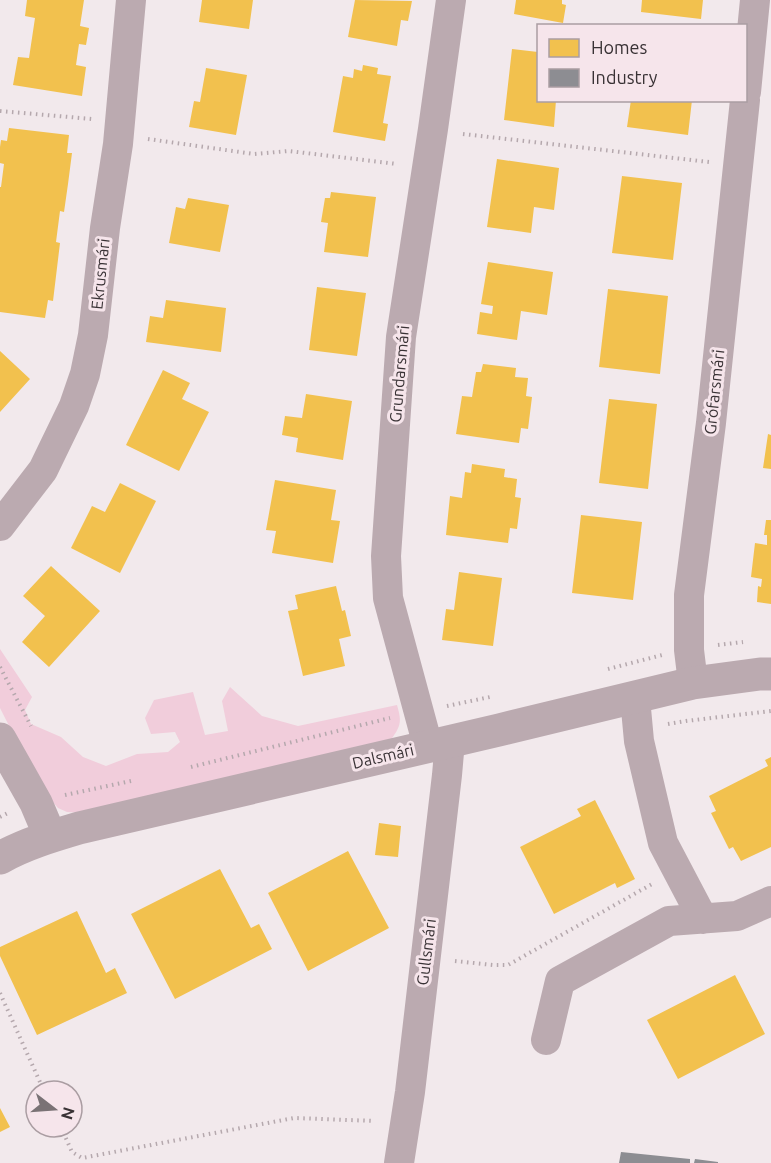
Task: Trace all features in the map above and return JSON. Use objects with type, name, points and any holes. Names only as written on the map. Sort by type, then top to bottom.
[{"type":"street","name":"Ekrusmári","points":[[0,526],[43,470],[74,406],[85,374],[93,335],[117,144],[130,0]]},
{"type":"street","name":"Grundarsmári","points":[[439,743],[418,712],[388,597],[386,556],[401,337],[451,0]]},
{"type":"street","points":[[747,82],[755,0]]},
{"type":"street","name":"Grófarsmári","points":[[693,683],[689,595],[713,411],[745,102]]},
{"type":"street","name":"Dalsmári","points":[[0,858],[13,850],[79,828],[693,683],[771,674]]},
{"type":"street","points":[[635,698],[639,741],[663,843],[703,919]]},
{"type":"street","points":[[0,739],[36,803],[50,836]]},
{"type":"street","name":"Gullsmári","points":[[399,1163],[406,1122],[447,775],[439,743]]},
{"type":"street","points":[[546,1040],[560,981],[669,921],[737,916],[771,901]]},
{"type":"path","points":[[0,111],[102,120]]},
{"type":"path","points":[[459,133],[738,166]]},
{"type":"path","points":[[141,138],[254,154],[289,151],[405,165]]},
{"type":"path","points":[[604,669],[672,653]]},
{"type":"path","points":[[187,768],[418,712],[492,697]]},
{"type":"path","points":[[58,797],[133,781]]},
{"type":"path","points":[[425,957],[508,965],[677,870]]},
{"type":"path","points":[[0,993],[39,1079]]},
{"type":"path","points":[[66,1139],[72,1152],[82,1158],[294,1118],[406,1122]]},
{"type":"shaded area","points":[[0,649],[32,697],[25,710],[31,724],[61,737],[83,757],[106,766],[137,754],[168,752],[180,742],[175,732],[151,734],[145,718],[154,700],[193,692],[205,735],[228,731],[222,701],[230,687],[262,716],[298,726],[397,705],[400,724],[390,741],[83,813],[67,812],[58,808],[40,787],[0,708]]},
{"type":"building: Homes","points":[[27,0],[84,0],[80,26],[89,28],[86,45],[79,44],[76,65],[86,67],[82,96],[13,85],[18,57],[29,58],[35,18],[25,16]]},
{"type":"building: Homes","points":[[202,0],[253,0],[249,29],[199,22]]},
{"type":"building: Homes","points":[[355,0],[412,1],[408,21],[401,20],[397,46],[348,37]]},
{"type":"building: Homes","points":[[516,0],[562,0],[562,4],[566,5],[563,23],[514,14]]},
{"type":"building: Homes","points":[[642,0],[703,0],[701,19],[641,12]]},
{"type":"building: Homes","points":[[512,49],[537,52],[537,102],[556,102],[554,127],[504,120]]},
{"type":"building: Homes","points":[[363,65],[378,68],[377,74],[391,76],[383,123],[388,124],[385,141],[333,132],[343,76],[353,78],[354,69],[362,71]]},
{"type":"building: Homes","points":[[206,68],[247,75],[236,135],[189,127],[194,101],[200,102]]},
{"type":"building: Homes","points":[[631,102],[692,102],[688,135],[627,127]]},
{"type":"building: Homes","points":[[9,128],[69,135],[67,153],[72,153],[64,212],[60,211],[56,242],[60,243],[53,301],[48,300],[45,318],[0,312],[0,187],[4,164],[0,163],[0,147],[1,140],[7,141]]},
{"type":"building: Homes","points":[[497,159],[559,168],[554,210],[534,207],[531,233],[487,227]]},
{"type":"building: Homes","points":[[622,176],[682,183],[673,260],[612,253]]},
{"type":"building: Homes","points":[[331,192],[376,197],[368,257],[324,252],[328,223],[321,222],[325,198],[330,198]]},
{"type":"building: Homes","points":[[188,198],[229,205],[220,252],[169,243],[176,207],[185,209]]},
{"type":"building: Homes","points":[[488,262],[553,272],[547,315],[521,311],[517,340],[477,334],[480,312],[492,314],[493,306],[481,304]]},
{"type":"building: Homes","points":[[317,287],[366,293],[357,356],[309,350]]},
{"type":"building: Homes","points":[[608,289],[668,296],[660,374],[599,367]]},
{"type":"building: Homes","points":[[166,300],[226,308],[221,352],[146,342],[150,316],[163,318]]},
{"type":"building: Homes","points":[[0,351],[30,379],[0,412]]},
{"type":"building: Homes","points":[[483,364],[516,368],[515,377],[528,378],[526,396],[532,397],[528,429],[521,428],[519,443],[456,434],[462,396],[472,397],[476,372],[481,372]]},
{"type":"building: Homes","points":[[163,370],[190,383],[182,399],[209,412],[179,471],[126,445]]},
{"type":"building: Homes","points":[[306,394],[352,401],[343,460],[296,452],[298,438],[282,435],[285,416],[302,418]]},
{"type":"building: Homes","points":[[609,399],[657,404],[648,489],[599,483]]},
{"type":"building: Homes","points":[[768,434],[771,435],[771,469],[763,468]]},
{"type":"building: Homes","points":[[472,464],[505,469],[504,477],[517,479],[515,497],[521,498],[517,529],[510,528],[508,543],[446,535],[450,496],[462,498],[465,472],[471,473]]},
{"type":"building: Homes","points":[[275,480],[336,490],[331,520],[340,521],[333,563],[272,553],[276,531],[266,530]]},
{"type":"building: Homes","points":[[120,483],[156,501],[120,573],[71,548],[92,506],[105,512]]},
{"type":"building: Homes","points":[[581,515],[642,522],[633,600],[572,593]]},
{"type":"building: Homes","points":[[766,520],[771,520],[771,604],[757,602],[758,586],[761,587],[762,579],[751,577],[755,543],[767,545],[767,535],[764,535]]},
{"type":"building: Homes","points":[[51,566],[100,611],[49,667],[22,642],[45,616],[23,596]]},
{"type":"building: Homes","points":[[459,572],[502,578],[493,646],[442,640],[446,609],[454,610]]},
{"type":"building: Homes","points":[[336,586],[351,636],[339,639],[345,666],[303,676],[288,611],[298,609],[295,595]]},
{"type":"building: Homes","points":[[771,757],[771,847],[741,861],[733,847],[729,849],[711,813],[716,811],[709,796],[768,766],[765,760]]},
{"type":"building: Homes","points":[[595,800],[635,879],[617,888],[615,883],[554,914],[520,847],[581,816],[577,809]]},
{"type":"building: Homes","points":[[379,823],[401,826],[398,857],[375,855]]},
{"type":"building: Homes","points":[[348,851],[389,928],[308,971],[268,893]]},
{"type":"building: Homes","points":[[220,869],[251,928],[259,924],[272,949],[175,999],[131,914]]},
{"type":"building: Homes","points":[[77,911],[106,973],[115,968],[127,993],[37,1035],[0,956],[0,947]]},
{"type":"building: Homes","points":[[735,975],[765,1034],[678,1079],[647,1020]]},
{"type":"building: Homes","points":[[0,1108],[10,1127],[0,1132]]},
{"type":"building: Industry","points":[[621,1152],[690,1159],[690,1163],[619,1163]]},
{"type":"building: Industry","points":[[695,1159],[718,1162],[718,1163],[694,1163]]}]
